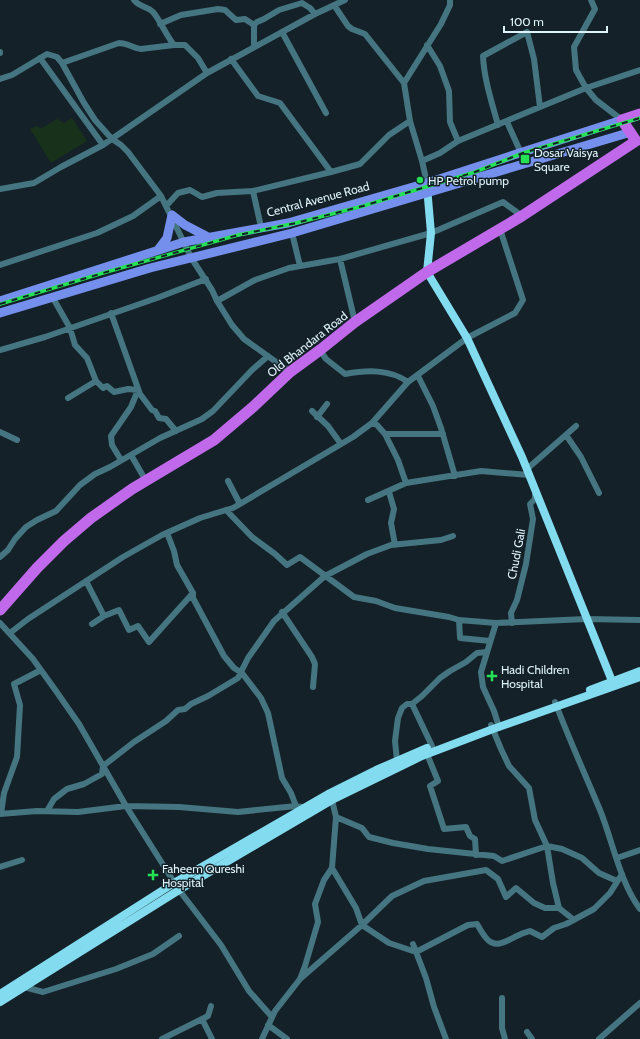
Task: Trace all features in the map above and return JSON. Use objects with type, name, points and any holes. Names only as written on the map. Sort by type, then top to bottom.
[{"type":"highway","name":"Central Avenue Road","points":[[622,120],[640,114]]},
{"type":"highway","points":[[622,120],[636,134]]},
{"type":"highway","name":"Old Bhandara Road","points":[[0,610],[38,568],[91,518],[132,489],[214,440],[290,372],[356,322],[427,272],[522,216],[636,134]]},
{"type":"main road","name":"Central Avenue Road","points":[[0,301],[184,242],[288,223],[427,182],[622,120]]},
{"type":"main road","name":"Central Avenue Road","points":[[0,313],[150,268],[192,259],[292,233],[636,134]]},
{"type":"main road","points":[[427,182],[431,233],[427,272],[467,338],[528,472],[586,619],[614,684]]},
{"type":"main road","points":[[158,250],[167,238],[172,215],[185,225],[208,237]]},
{"type":"main road","points":[[614,684],[640,671]]},
{"type":"main road","points":[[0,994],[177,886],[313,810],[331,796],[397,761],[432,746],[495,726],[614,684],[640,677]]},
{"type":"main road","points":[[0,1002],[300,807],[331,796],[495,726]]},
{"type":"street","points":[[134,0],[140,6],[152,11],[174,45]]},
{"type":"street","points":[[0,189],[34,183],[103,145],[207,73],[314,14],[345,0]]},
{"type":"street","points":[[404,83],[441,24],[450,5],[450,0]]},
{"type":"street","points":[[591,0],[595,9],[574,47],[576,70],[586,88],[596,100],[622,120]]},
{"type":"street","points":[[254,25],[279,10],[306,2],[314,14]]},
{"type":"street","points":[[334,5],[348,26],[365,34],[404,83],[410,121],[427,182]]},
{"type":"street","points":[[160,24],[181,15],[218,9],[225,10],[238,21],[245,19],[254,25]]},
{"type":"street","points":[[254,25],[254,47]]},
{"type":"street","points":[[282,32],[326,113]]},
{"type":"street","points":[[498,125],[483,65],[483,56],[527,32],[534,59],[540,107]]},
{"type":"street","points":[[62,63],[119,43],[141,49],[185,45],[192,51],[207,73]]},
{"type":"street","points":[[427,45],[440,66],[449,91],[450,122],[458,141]]},
{"type":"street","points":[[0,79],[12,75],[47,54],[57,57],[95,120],[112,139],[128,152],[162,196],[192,259],[206,279],[217,301],[232,325],[244,339],[290,372]]},
{"type":"street","points":[[40,58],[103,145]]},
{"type":"street","points":[[231,59],[258,96],[280,103],[331,172]]},
{"type":"street","points":[[422,161],[440,153],[458,141],[586,88],[640,70]]},
{"type":"street","points":[[167,205],[178,194],[190,190],[202,198],[217,193],[253,191],[360,164],[389,135],[410,121]]},
{"type":"street","points":[[507,122],[521,153]]},
{"type":"street","points":[[253,191],[261,227]]},
{"type":"street","points":[[0,265],[97,233],[133,216],[162,196]]},
{"type":"street","points":[[217,301],[255,280],[289,268],[340,259],[431,233],[503,202],[522,216]]},
{"type":"street","points":[[10,633],[33,615],[123,557],[162,535],[200,518],[240,504],[341,444],[372,423],[408,382],[467,338],[515,313],[522,300],[500,229]]},
{"type":"street","points":[[292,233],[300,266]]},
{"type":"street","points":[[340,259],[356,322]]},
{"type":"street","points":[[0,350],[45,337],[157,298],[206,279]]},
{"type":"street","points":[[53,298],[70,328],[75,345],[87,358],[96,381],[103,388],[107,386],[114,392],[128,389],[138,390]]},
{"type":"street","points":[[111,313],[140,394],[152,410],[155,411],[159,418],[166,419],[176,432]]},
{"type":"street","points":[[320,350],[326,359],[345,374],[375,371],[400,377],[408,382]]},
{"type":"street","points":[[0,557],[8,550],[15,539],[26,527],[56,511],[80,485],[94,474],[132,455],[160,438],[202,419],[213,411],[252,370],[268,356]]},
{"type":"street","points":[[418,376],[434,406],[455,476]]},
{"type":"street","points":[[68,398],[96,381]]},
{"type":"street","points":[[121,460],[112,446],[111,436],[131,407],[138,390]]},
{"type":"street","points":[[317,417],[327,404]]},
{"type":"street","points":[[312,411],[328,426],[341,444]]},
{"type":"street","points":[[372,423],[377,425],[385,434],[398,460],[406,484]]},
{"type":"street","points":[[368,500],[406,484],[481,471],[528,472],[576,426]]},
{"type":"street","points":[[0,432],[17,440]]},
{"type":"street","points":[[385,434],[443,434]]},
{"type":"street","points":[[566,435],[581,457],[599,493]]},
{"type":"street","points":[[132,455],[146,481]]},
{"type":"street","points":[[228,481],[240,504]]},
{"type":"street","name":"Chudi Gali","points":[[512,623],[511,613],[517,600],[526,564],[533,519],[530,504],[535,499],[535,490]]},
{"type":"street","points":[[389,492],[394,509],[391,530],[395,545]]},
{"type":"street","points":[[226,510],[252,537],[287,565],[300,557],[354,597],[376,601],[395,608],[459,620],[496,623],[586,619],[640,620]]},
{"type":"street","points":[[167,533],[174,551],[177,565],[193,593],[193,598],[224,656],[234,668],[242,673],[261,698],[268,713],[280,772],[300,807]]},
{"type":"street","points":[[47,811],[54,799],[67,789],[84,784],[102,774],[103,766],[134,742],[166,721],[178,710],[185,709],[191,704],[238,678],[242,673],[248,658],[269,627],[282,612],[325,576],[367,554],[395,545],[440,540],[453,536]]},
{"type":"street","points":[[86,582],[104,616]]},
{"type":"street","points":[[92,624],[104,616],[119,610],[129,630],[138,626],[149,642],[193,593]]},
{"type":"street","points":[[282,612],[312,657],[315,664],[313,687]]},
{"type":"street","points":[[459,620],[460,638],[490,641]]},
{"type":"street","points":[[0,623],[41,670],[79,724],[126,806],[177,886],[221,946],[249,991],[272,1017]]},
{"type":"street","points":[[496,623],[481,672],[500,749],[509,766],[529,788],[535,820],[547,846],[559,908],[574,920]]},
{"type":"street","points":[[397,761],[395,741],[398,718],[402,708],[407,704],[412,704],[440,678],[466,662],[477,653],[487,652]]},
{"type":"street","points":[[41,670],[14,684],[20,705],[17,757],[4,793],[0,814],[47,811],[78,812],[126,806],[179,807],[238,812],[300,807],[313,810]]},
{"type":"street","points":[[412,704],[432,746]]},
{"type":"street","points":[[556,704],[587,783],[600,810],[622,874],[637,898],[640,909]]},
{"type":"street","points":[[427,754],[438,781],[430,786],[444,829],[466,826],[470,836],[475,839],[476,855]]},
{"type":"street","points":[[300,979],[318,922],[315,904],[324,880],[332,868],[336,817],[331,796]]},
{"type":"street","points":[[336,817],[362,828],[369,837],[428,849],[494,856],[502,861],[547,846],[562,849],[582,858],[599,873],[618,881]]},
{"type":"street","points":[[617,858],[640,850]]},
{"type":"street","points":[[0,867],[22,860]]},
{"type":"street","points":[[332,868],[356,908],[362,925],[389,943],[416,952],[474,923],[477,924],[487,939],[496,944],[505,942],[530,931],[542,937],[554,928],[566,924],[594,909],[610,893],[622,874]]},
{"type":"street","points":[[262,1039],[275,1011],[300,979],[362,925],[392,896],[424,881],[486,870],[498,879],[506,897],[516,888],[534,903],[545,908],[559,908]]},
{"type":"street","points":[[24,987],[43,992],[116,969],[153,954],[179,936]]},
{"type":"street","points":[[413,944],[446,1039]]},
{"type":"street","points":[[502,998],[502,1028],[505,1039]]},
{"type":"street","points":[[599,1039],[640,1003]]},
{"type":"street","points":[[162,1039],[208,1016],[211,1006]]},
{"type":"street","points":[[202,1019],[212,1039]]},
{"type":"street","points":[[268,1025],[287,1039]]},
{"type":"street","points":[[527,1032],[532,1039]]},
{"type":"street","points":[[174,1033],[178,1039]]},
{"type":"green space","points":[[72,118],[87,141],[51,163],[30,129],[36,126],[42,128],[57,119],[64,123]]},
{"type":"railway","points":[[0,304],[238,235],[296,223],[363,206],[475,172],[523,153],[640,118]]},
{"type":"place","name":"Dosar Vaisya Square","points":[[525,159]]},
{"type":"place","name":"HP Petrol pump","points":[[420,180]]},
{"type":"place","name":"Hadi Children Hospital","points":[[492,676]]},
{"type":"place","name":"Faheem Qureshi Hospital","points":[[153,875]]}]
